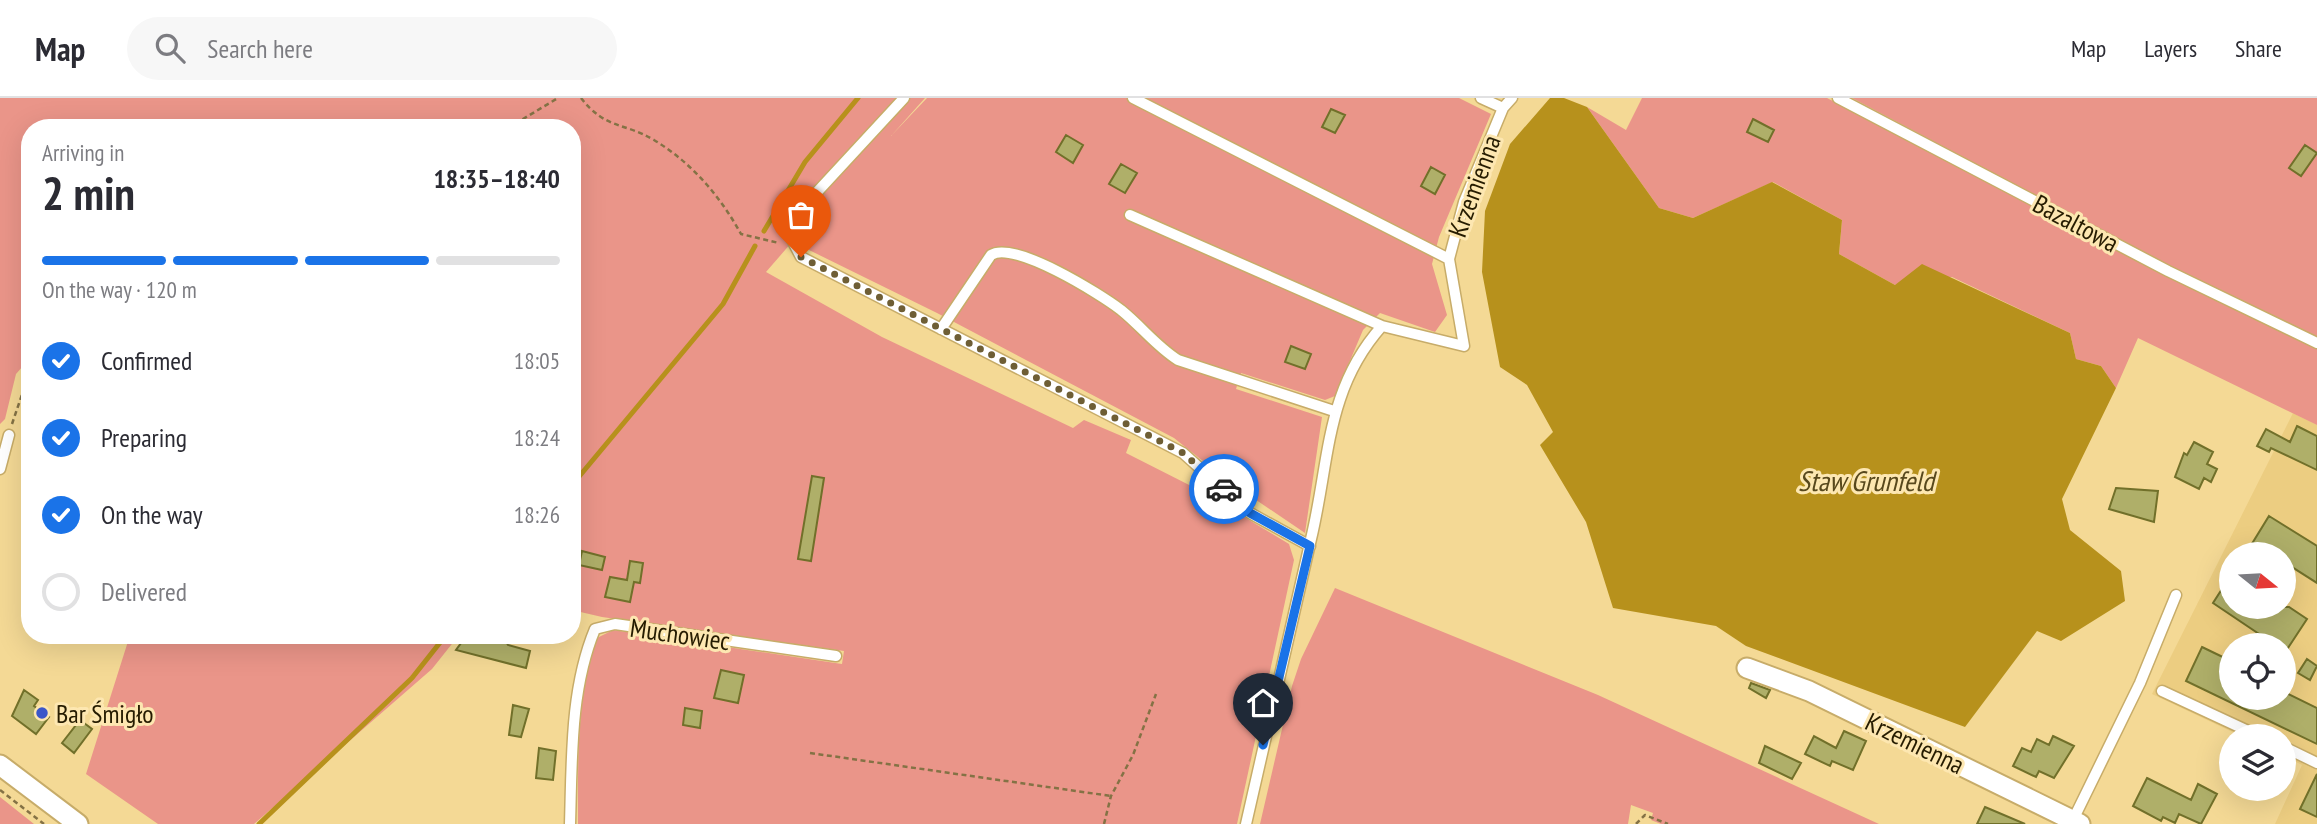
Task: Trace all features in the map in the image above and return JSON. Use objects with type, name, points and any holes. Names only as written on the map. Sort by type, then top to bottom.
[{"type":"street","name":"Krzemienna","points":[[1747,667],[1809,691],[2077,822]]},
{"type":"street","points":[[0,765],[78,824]]},
{"type":"lane","points":[[904,98],[806,204],[794,223],[791,238],[793,247],[801,257],[1183,453],[1250,513],[1310,546]]},
{"type":"lane","points":[[1133,98],[1450,259]]},
{"type":"lane","points":[[1481,98],[1503,108]]},
{"type":"lane","name":"Krzemienna","points":[[1382,326],[1464,346],[1450,259],[1464,202],[1503,108],[1512,98]]},
{"type":"lane","name":"Bazaltowa","points":[[1842,99],[2168,271],[2317,343]]},
{"type":"lane","points":[[1130,215],[1382,326],[1365,345],[1334,411],[1320,502],[1246,824]]},
{"type":"lane","points":[[942,329],[991,255],[1010,251],[1085,286],[1119,308],[1166,353],[1178,360],[1334,411]]},
{"type":"lane","points":[[0,468],[9,435]]},
{"type":"lane","points":[[2077,822],[2140,683],[2176,595]]},
{"type":"lane","name":"Muchowiec","points":[[570,824],[572,749],[583,659],[595,629],[615,624],[836,656]]},
{"type":"lane","points":[[2162,691],[2233,724]]},
{"type":"lane","points":[[2296,753],[2317,763]]},
{"type":"path","points":[[523,119],[558,98]]},
{"type":"path","points":[[581,98],[595,116],[653,139],[691,167],[724,204],[741,234],[793,247]]},
{"type":"path","points":[[9,435],[21,398]]},
{"type":"path","points":[[1104,824],[1111,796],[1133,755],[1156,694]]},
{"type":"path","points":[[810,753],[1111,796]]},
{"type":"path","points":[[0,790],[44,824]]},
{"type":"path","points":[[1636,824],[1645,815],[1668,824]]},
{"type":"shaded area","points":[[0,98],[925,98],[891,136],[927,98],[1459,98],[1491,114],[1439,237],[1432,264],[1447,315],[1435,332],[1380,313],[1363,330],[1335,396],[1325,400],[1241,373],[1236,389],[1322,417],[1305,533],[1228,481],[1174,438],[937,313],[809,250],[812,219],[766,272],[882,337],[1073,428],[1084,420],[1131,440],[1126,453],[1201,491],[1289,544],[1294,560],[1237,824],[578,824],[578,754],[582,706],[597,638],[613,630],[842,664],[844,651],[581,612],[581,119],[21,119],[21,368],[16,374],[5,419],[0,424]]},
{"type":"shaded area","points":[[1642,98],[1827,98],[2159,272],[2317,349],[2317,425],[2138,338],[2116,388],[2101,366],[2076,359],[2070,333],[1952,277],[1895,285],[1839,254],[1842,220],[1773,182],[1693,218],[1659,208],[1587,107],[1626,130]]},
{"type":"shaded area","points":[[1852,98],[2317,98],[2317,338],[2162,263]]},
{"type":"shaded area","points":[[2293,413],[2317,425],[2317,824],[2275,824],[2286,801],[2296,801],[2296,778],[2302,765],[2296,762],[2296,724],[2219,726],[2152,694],[2219,560],[2219,620],[2296,620],[2296,542],[2228,542]]},
{"type":"shaded area","points":[[1335,588],[1598,695],[1879,824],[1661,824],[1651,820],[1653,813],[1631,805],[1628,824],[1260,824],[1292,686],[1301,659]]},
{"type":"shaded area","points":[[127,644],[452,644],[432,669],[254,824],[158,824],[86,774]]},
{"type":"shaded area","points":[[0,797],[34,824],[0,824]]},
{"type":"water","name":"Staw Grunfeld","points":[[1550,98],[1564,98],[1587,107],[1659,208],[1693,218],[1772,182],[1842,220],[1839,254],[1895,285],[1922,264],[2070,333],[2076,359],[2101,366],[2116,388],[2062,499],[2070,530],[2121,571],[2125,601],[2061,641],[2037,631],[1965,727],[1746,646],[1716,626],[1613,608],[1586,522],[1540,445],[1553,432],[1527,385],[1500,367],[1482,272],[1485,211],[1510,144]]},
{"type":"building","points":[[1331,109],[1345,115],[1335,133],[1322,127]]},
{"type":"building","points":[[1753,119],[1774,130],[1768,142],[1747,132]]},
{"type":"building","points":[[1066,135],[1083,145],[1073,163],[1056,152]]},
{"type":"building","points":[[2305,145],[2317,153],[2301,176],[2289,168]]},
{"type":"building","points":[[1121,164],[1137,173],[1125,193],[1109,184]]},
{"type":"building","points":[[1431,167],[1445,175],[1435,194],[1421,186]]},
{"type":"building","points":[[1291,346],[1311,354],[1305,369],[1285,362]]},
{"type":"building","points":[[2297,426],[2317,436],[2317,470],[2271,448],[2269,452],[2257,446],[2266,429],[2290,442]]},
{"type":"building","points":[[2194,442],[2213,452],[2207,464],[2217,469],[2211,482],[2204,478],[2199,489],[2175,477],[2184,453],[2187,455]]},
{"type":"building","points":[[812,476],[824,478],[811,561],[798,559]]},
{"type":"building","points":[[2116,488],[2158,491],[2154,522],[2109,509]]},
{"type":"building","points":[[2269,516],[2317,546],[2317,583],[2296,570],[2296,542],[2253,542]]},
{"type":"building","points":[[582,551],[605,557],[602,570],[581,565]]},
{"type":"building","points":[[630,561],[643,563],[640,583],[634,582],[630,602],[605,597],[610,577],[627,580]]},
{"type":"building","points":[[2219,594],[2219,607],[2213,603]]},
{"type":"building","points":[[2296,612],[2307,619],[2296,636],[2296,633],[2258,633],[2238,620],[2296,620]]},
{"type":"building","points":[[460,644],[507,644],[530,651],[526,668],[456,650]]},
{"type":"building","points":[[2202,647],[2219,655],[2219,697],[2186,681]]},
{"type":"building","points":[[2307,659],[2317,666],[2310,680],[2298,673]]},
{"type":"building","points":[[721,670],[744,675],[738,703],[714,698]]},
{"type":"building","points":[[1751,683],[1770,690],[1766,698],[1749,688]]},
{"type":"building","points":[[24,690],[38,700],[34,706],[49,717],[36,734],[12,716]]},
{"type":"building","points":[[2296,698],[2317,708],[2317,744],[2296,734],[2296,724],[2275,724],[2246,710],[2296,710]]},
{"type":"building","points":[[513,705],[529,709],[521,737],[509,735]]},
{"type":"building","points":[[685,708],[702,711],[700,728],[683,725]]},
{"type":"building","points":[[80,720],[92,729],[74,753],[62,743]]},
{"type":"building","points":[[1844,731],[1866,741],[1853,770],[1832,761],[1830,766],[1805,754],[1814,736],[1836,748]]},
{"type":"building","points":[[2053,736],[2074,746],[2054,778],[2039,771],[2036,777],[2013,766],[2022,748],[2031,752],[2037,739],[2049,745]]},
{"type":"building","points":[[1765,746],[1801,763],[1792,779],[1759,763]]},
{"type":"building","points":[[539,748],[556,751],[553,780],[536,778]]},
{"type":"building","points":[[2317,774],[2317,817],[2300,809]]},
{"type":"building","points":[[2147,778],[2191,800],[2198,784],[2217,794],[2201,824],[2179,814],[2175,823],[2163,817],[2161,821],[2133,806]]},
{"type":"building","points":[[1985,807],[2025,824],[1977,824]]},
{"type":"waterway","points":[[764,231],[805,162],[858,98]]},
{"type":"waterway","points":[[581,474],[723,304],[755,246]]},
{"type":"waterway","points":[[259,824],[412,678],[439,644]]},
{"type":"way so far","points":[[801,257],[1183,453],[1224,489]]},
{"type":"place","name":"Bar Śmigło","points":[[42,713]]},
{"type":"route","points":[[1224,489],[1250,513],[1310,546],[1263,745]]}]
